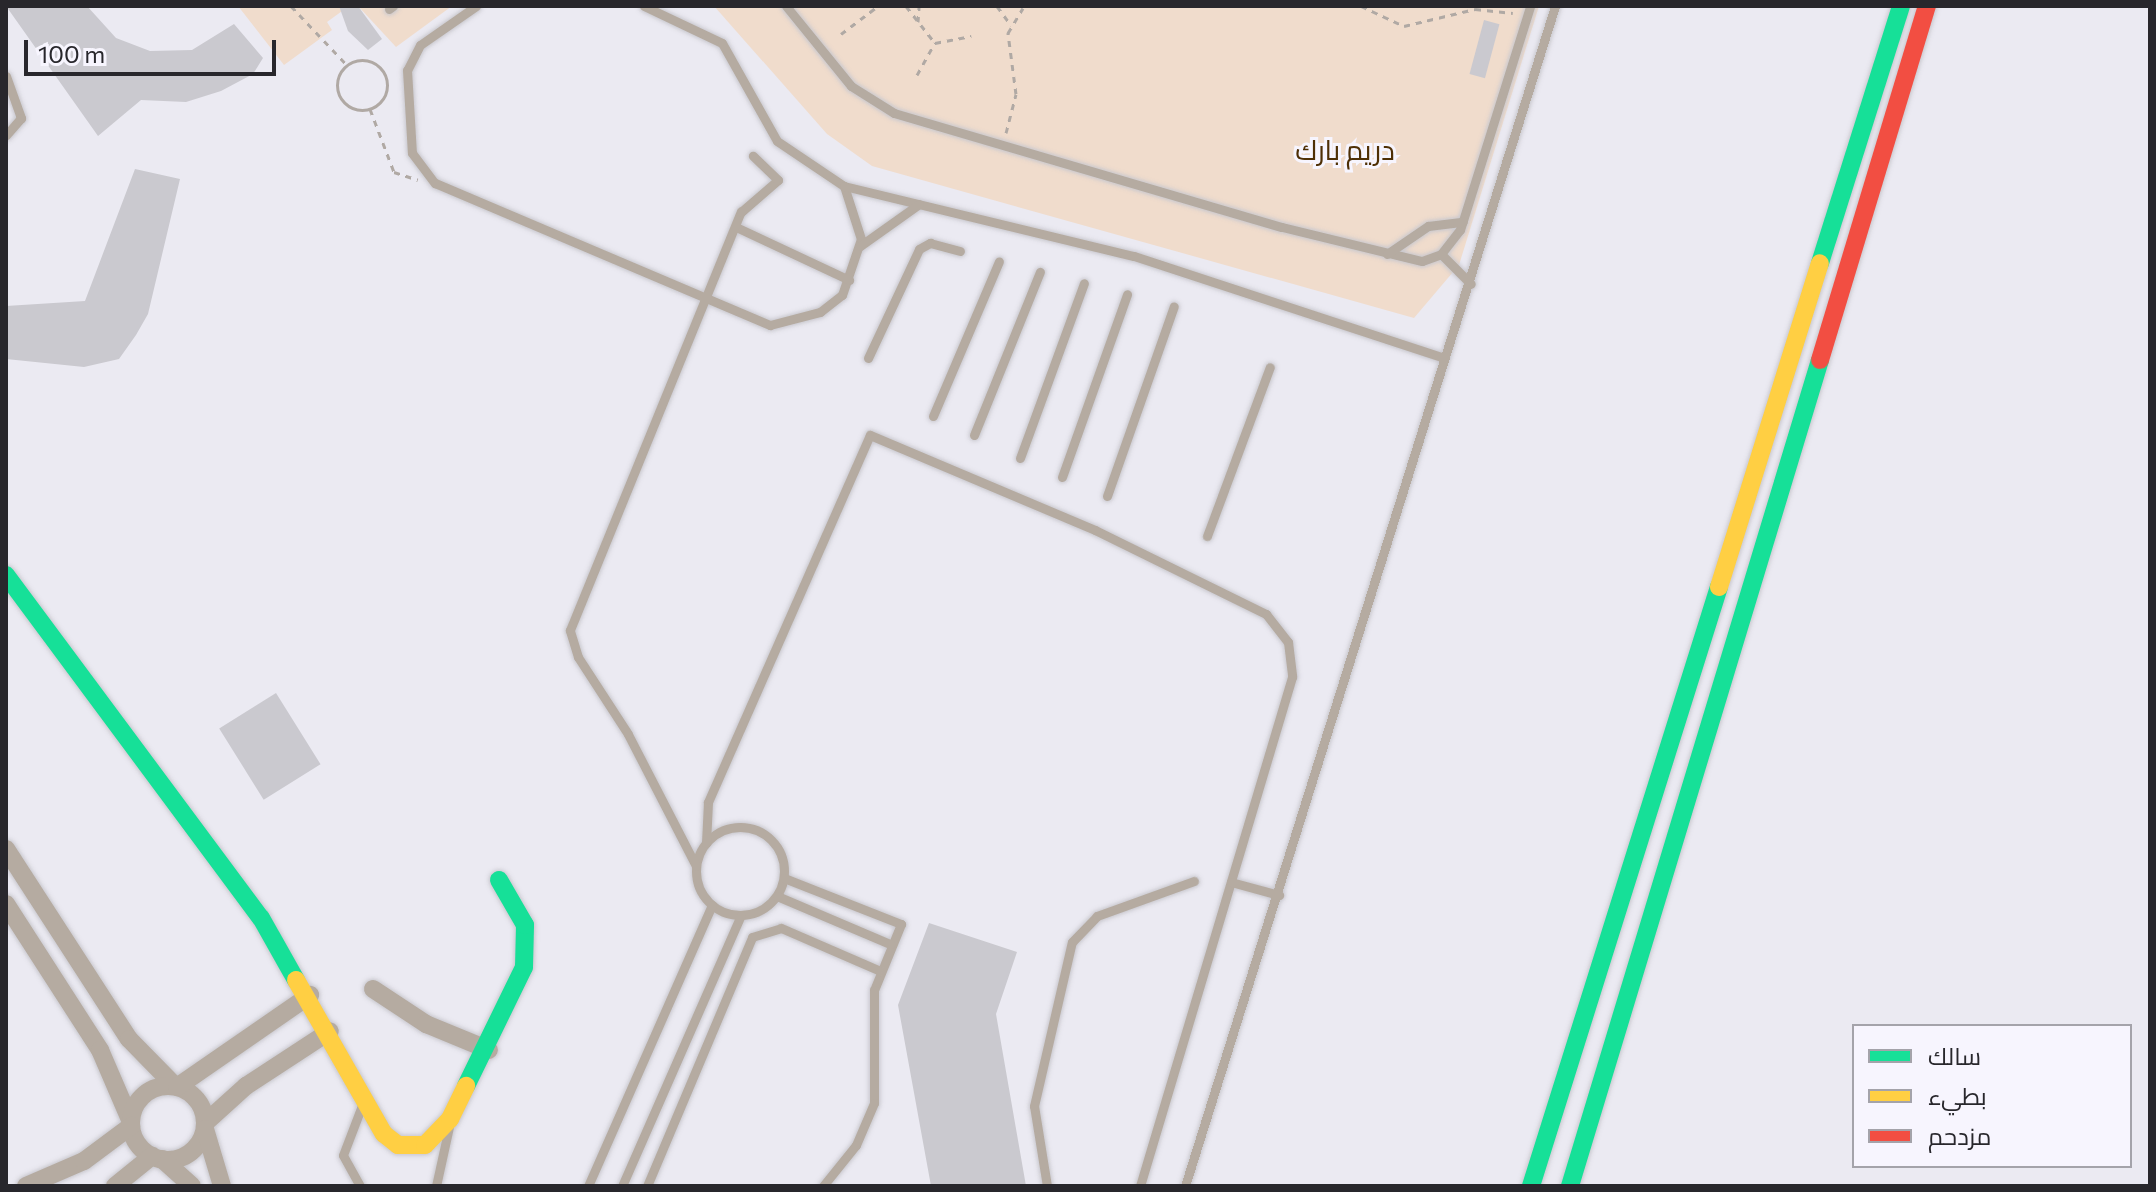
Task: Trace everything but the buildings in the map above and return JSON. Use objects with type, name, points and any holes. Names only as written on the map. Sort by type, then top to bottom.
[{"type":"main road","points":[[1531,1186],[1901,6]]},
{"type":"main road","points":[[1570,1186],[1927,6]]},
{"type":"main road","points":[[6,575],[243,893],[310,995],[384,1134],[406,1147],[433,1140],[450,1119],[489,1050],[527,946],[521,915],[499,880]]},
{"type":"street","points":[[6,849],[129,1039],[176,1087],[199,1102],[222,1186]]},
{"type":"street","points":[[6,904],[100,1050],[131,1124],[157,1158],[192,1186]]},
{"type":"street","points":[[373,989],[426,1024],[489,1050]]},
{"type":"street","points":[[26,1186],[84,1161],[131,1124],[141,1097],[176,1087],[310,995]]},
{"type":"street","points":[[115,1186],[157,1158],[189,1153],[205,1126],[246,1086],[330,1031]]},
{"type":"lane","points":[[476,6],[420,45],[407,70],[412,153],[424,175],[707,303],[783,325],[831,306],[849,280],[860,246],[844,186]]},
{"type":"lane","points":[[644,6],[722,43],[777,141],[844,186],[1134,256],[1444,358]]},
{"type":"lane","points":[[786,6],[865,97],[910,119],[1387,254],[1422,261],[1441,254],[1463,222],[1530,6]]},
{"type":"lane","points":[[1185,1186],[1279,895],[1444,358],[1471,284],[1555,6]]},
{"type":"lane","points":[[6,76],[21,118],[6,135]]},
{"type":"lane","points":[[588,1186],[712,905],[696,866],[636,747],[578,657],[570,630],[736,227],[749,203],[778,180],[753,156]]},
{"type":"lane","points":[[860,246],[919,204]]},
{"type":"lane","points":[[1387,254],[1428,226],[1463,222]]},
{"type":"lane","points":[[736,227],[849,280]]},
{"type":"lane","points":[[868,358],[919,249],[930,243],[960,251]]},
{"type":"lane","points":[[1441,254],[1471,284]]},
{"type":"lane","points":[[933,416],[999,261]]},
{"type":"lane","points":[[974,435],[1040,272]]},
{"type":"lane","points":[[1020,458],[1084,283]]},
{"type":"lane","points":[[1062,477],[1127,294]]},
{"type":"lane","points":[[1107,496],[1174,306]]},
{"type":"lane","points":[[1207,536],[1270,367]]},
{"type":"lane","points":[[696,866],[706,843],[708,802],[870,435],[1095,530],[1275,622],[1291,654],[1292,677],[1140,1186]]},
{"type":"lane","points":[[622,1186],[741,915],[777,896],[784,878],[781,853],[764,834],[739,827],[706,843]]},
{"type":"lane","points":[[784,878],[901,924],[878,970],[874,1103],[856,1145],[823,1186]]},
{"type":"lane","points":[[1047,1186],[1034,1106],[1072,942],[1097,916],[1194,881]]},
{"type":"lane","points":[[1231,882],[1279,895]]},
{"type":"lane","points":[[777,896],[890,944]]},
{"type":"lane","points":[[712,905],[741,915]]},
{"type":"lane","points":[[647,1186],[752,937],[781,928],[878,970]]},
{"type":"lane","points":[[360,1186],[343,1155],[364,1100]]},
{"type":"lane","points":[[436,1186],[450,1119]]},
{"type":"path","points":[[291,6],[347,65]]},
{"type":"path","points":[[841,34],[878,6]]},
{"type":"path","points":[[906,6],[935,43]]},
{"type":"path","points":[[918,22],[919,6]]},
{"type":"path","points":[[997,6],[1011,25],[1016,94],[1003,144]]},
{"type":"path","points":[[1361,6],[1404,26],[1488,8],[1526,19]]},
{"type":"path","points":[[1011,25],[1023,8]]},
{"type":"path","points":[[917,75],[935,43],[971,36]]},
{"type":"path","points":[[347,65],[370,61],[386,77],[383,100],[370,109]]},
{"type":"path","points":[[347,65],[337,86],[342,100],[370,109]]},
{"type":"path","points":[[370,109],[394,172],[412,182],[424,175]]},
{"type":"green space","points":[[238,6],[349,6],[327,22],[332,30],[284,65]]},
{"type":"green space","points":[[358,6],[452,6],[396,47]]},
{"type":"green space","name":"دريم بارك","points":[[714,6],[1539,6],[1459,265],[1414,318],[872,166],[827,134]]},
{"type":"traffic: fast","points":[[1820,263],[1901,6]]},
{"type":"traffic: fast","points":[[1570,1186],[1820,360]]},
{"type":"traffic: fast","points":[[6,575],[261,918],[296,980]]},
{"type":"traffic: fast","points":[[1531,1186],[1719,587]]},
{"type":"traffic: fast","points":[[466,1086],[524,967],[525,925],[499,880]]},
{"type":"traffic: slow","points":[[1719,587],[1820,263]]},
{"type":"traffic: slow","points":[[296,980],[384,1134],[398,1145],[425,1145],[450,1119],[466,1086]]},
{"type":"traffic: jam","points":[[1820,360],[1927,6]]}]
